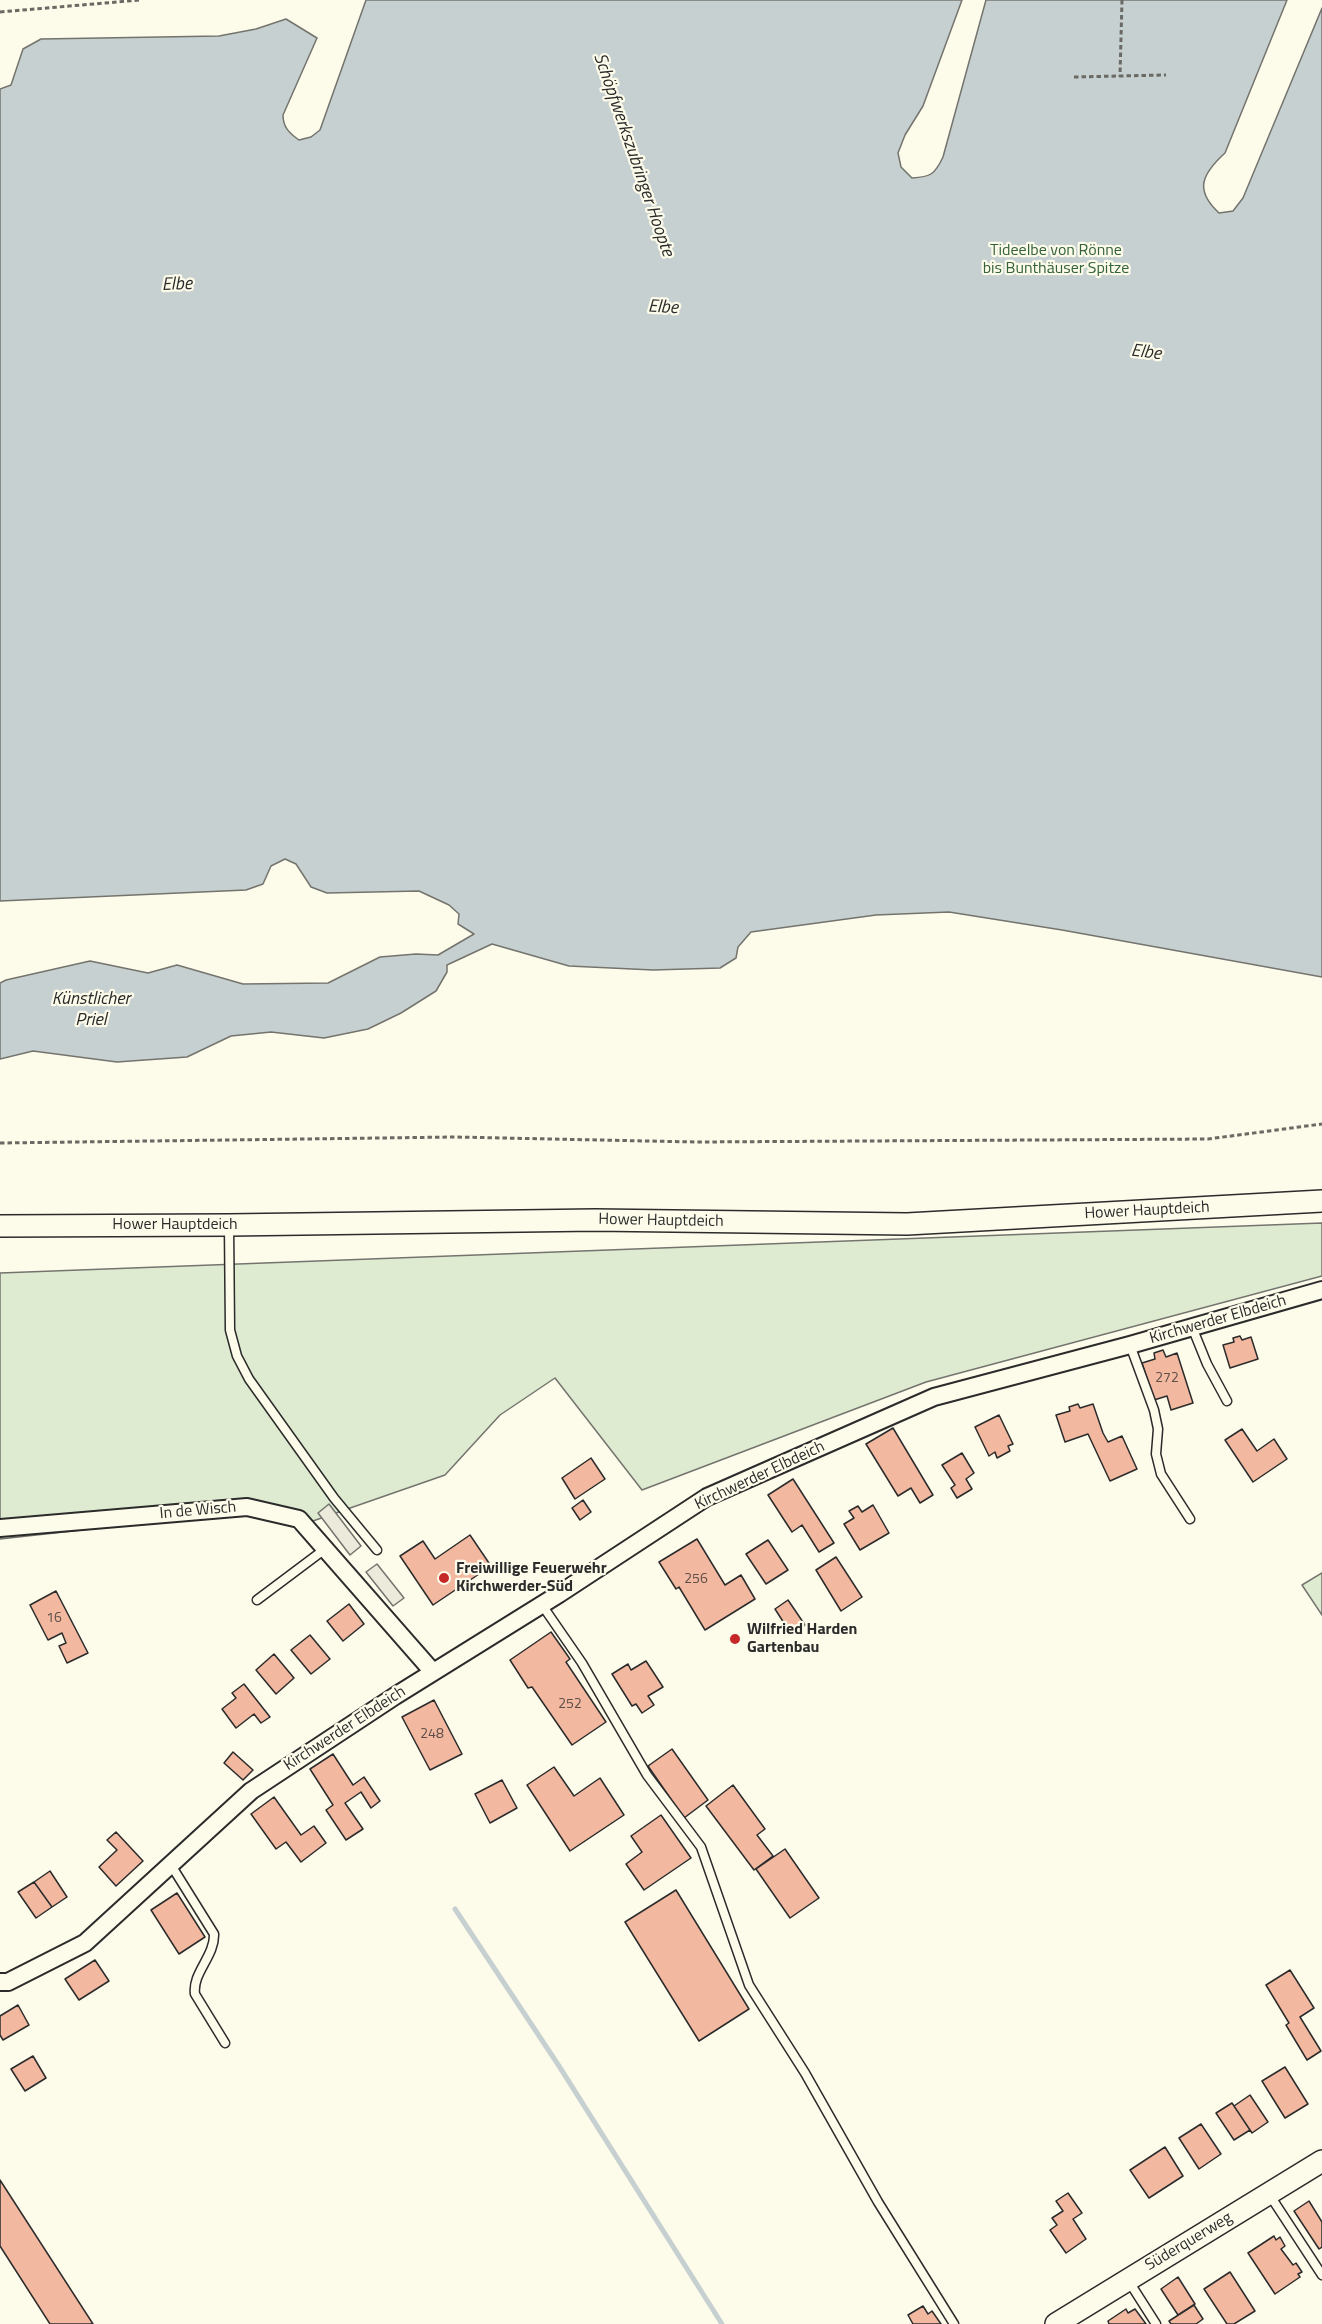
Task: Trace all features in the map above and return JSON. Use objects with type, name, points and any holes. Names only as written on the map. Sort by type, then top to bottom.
[{"type":"street","name":"Hower Hauptdeich","points":[[0,1226],[595,1220],[907,1224],[1322,1201]]},
{"type":"street","name":"Kirchwerder Elbdeich","points":[[0,1982],[8,1982],[85,1943],[251,1791],[707,1497],[934,1397],[1130,1345],[1322,1290]]},
{"type":"street","name":"In de Wisch","points":[[0,1528],[247,1507],[299,1519],[433,1672]]},
{"type":"street","name":"Süderquerweg","points":[[1056,2324],[1322,2161]]},
{"type":"lane","points":[[230,1225],[230,1330],[237,1356],[249,1379],[334,1498],[377,1550]]},
{"type":"lane","points":[[1192,1327],[1207,1364],[1227,1401]]},
{"type":"lane","points":[[1130,1345],[1158,1429],[1156,1454],[1161,1474],[1190,1519]]},
{"type":"lane","points":[[257,1600],[326,1549]]},
{"type":"lane","points":[[542,1605],[582,1663],[647,1775],[701,1847],[748,1985],[805,2073],[878,2202],[954,2324]]},
{"type":"lane","points":[[171,1864],[214,1934],[214,1945],[194,1985],[195,1994],[225,2043]]},
{"type":"lane","points":[[1269,2193],[1322,2275]]},
{"type":"lane","points":[[1128,2279],[1156,2324]]},
{"type":"path","points":[[0,12],[140,0]]},
{"type":"path","points":[[1120,76],[1122,0]]},
{"type":"path","points":[[1074,77],[1166,75]]},
{"type":"path","points":[[0,1143],[455,1137],[696,1142],[1209,1139],[1322,1124]]},
{"type":"green space","points":[[1322,1223],[1322,1276],[926,1382],[642,1490],[555,1378],[500,1415],[445,1475],[310,1522],[246,1512],[0,1539],[0,1273]]},
{"type":"green space","points":[[1322,1573],[1322,1615],[1302,1585]]},
{"type":"shaded area","points":[[329,1504],[361,1546],[350,1555],[318,1513]]},
{"type":"shaded area","points":[[377,1564],[404,1598],[393,1606],[366,1572]]},
{"type":"water","points":[[366,0],[962,0],[923,106],[905,135],[898,153],[901,167],[912,178],[932,174],[943,157],[986,0],[1287,0],[1225,153],[1206,175],[1204,189],[1206,197],[1219,213],[1233,211],[1243,198],[1322,8],[1322,977],[949,912],[876,915],[751,932],[738,947],[736,958],[720,968],[653,970],[569,966],[492,944],[447,965],[447,972],[436,991],[401,1013],[368,1029],[324,1038],[271,1032],[231,1036],[187,1057],[117,1062],[33,1051],[0,1059],[0,983],[6,980],[90,961],[148,973],[177,965],[243,984],[328,983],[380,957],[438,955],[474,934],[458,924],[459,914],[449,905],[419,891],[327,893],[311,887],[296,864],[285,859],[271,866],[263,884],[246,890],[0,901],[0,89],[11,85],[23,49],[41,39],[219,36],[256,29],[286,19],[317,38],[283,115],[287,129],[299,140],[311,137],[320,130]]},
{"type":"building","points":[[1240,1336],[1242,1340],[1251,1337],[1258,1359],[1230,1368],[1223,1345],[1234,1342],[1233,1338]]},
{"type":"building","points":[[1163,1350],[1166,1357],[1177,1353],[1193,1403],[1171,1410],[1167,1396],[1154,1400],[1142,1363],[1155,1359],[1154,1353]]},
{"type":"building","points":[[1078,1404],[1080,1408],[1093,1404],[1108,1442],[1122,1436],[1137,1469],[1110,1481],[1088,1434],[1065,1442],[1056,1415],[1070,1411],[1069,1407]]},
{"type":"building","points":[[999,1415],[1013,1444],[1008,1446],[1010,1451],[997,1458],[995,1452],[989,1456],[975,1427]]},
{"type":"building","points":[[893,1428],[933,1495],[920,1503],[911,1488],[898,1496],[866,1444]]},
{"type":"building","points":[[1242,1429],[1257,1451],[1274,1439],[1287,1459],[1253,1482],[1225,1440]]},
{"type":"building","points":[[962,1453],[974,1473],[966,1479],[972,1489],[957,1498],[951,1488],[955,1485],[942,1465]]},
{"type":"building","points":[[591,1458],[605,1479],[575,1499],[562,1478]]},
{"type":"building","points":[[793,1479],[834,1543],[819,1552],[802,1525],[792,1532],[768,1495]]},
{"type":"building","points":[[583,1500],[591,1512],[580,1520],[572,1508]]},
{"type":"building","points":[[873,1505],[889,1533],[860,1550],[844,1524],[854,1518],[849,1511],[858,1506],[862,1512]]},
{"type":"building","name":"Freiwillige Feuerwehr Kirchwerder-Süd","points":[[470,1535],[491,1566],[433,1605],[400,1556],[423,1541],[435,1559]]},
{"type":"building","points":[[697,1539],[725,1585],[741,1575],[755,1599],[705,1630],[679,1587],[676,1589],[659,1562]]},
{"type":"building","points":[[768,1540],[788,1570],[766,1584],[746,1554]]},
{"type":"building","points":[[836,1557],[862,1597],[841,1611],[816,1570]]},
{"type":"building","points":[[56,1591],[88,1653],[67,1663],[59,1646],[66,1643],[62,1633],[48,1640],[30,1605]]},
{"type":"building","points":[[788,1600],[805,1625],[791,1634],[775,1609]]},
{"type":"building","points":[[349,1604],[364,1624],[343,1641],[327,1621]]},
{"type":"building","points":[[551,1632],[570,1659],[566,1662],[606,1722],[572,1745],[532,1687],[528,1688],[510,1660]]},
{"type":"building","points":[[310,1635],[330,1659],[311,1674],[291,1650]]},
{"type":"building","points":[[274,1654],[294,1678],[276,1694],[256,1670]]},
{"type":"building","points":[[646,1661],[663,1687],[648,1696],[654,1705],[642,1713],[636,1704],[632,1706],[612,1674],[628,1664],[631,1670]]},
{"type":"building","points":[[244,1684],[270,1717],[261,1723],[254,1714],[236,1728],[222,1709],[236,1698],[232,1693]]},
{"type":"building","points":[[434,1700],[462,1754],[430,1770],[402,1717]]},
{"type":"building","points":[[672,1749],[708,1800],[684,1818],[648,1766]]},
{"type":"building","points":[[233,1752],[253,1770],[243,1780],[224,1763]]},
{"type":"building","points":[[333,1754],[353,1785],[364,1777],[380,1801],[371,1808],[361,1792],[345,1803],[363,1829],[346,1840],[326,1810],[333,1805],[310,1769]]},
{"type":"building","points":[[554,1767],[574,1796],[600,1778],[624,1815],[570,1851],[527,1785]]},
{"type":"building","points":[[502,1780],[517,1808],[490,1823],[475,1794]]},
{"type":"building","points":[[733,1785],[765,1829],[757,1835],[773,1856],[754,1870],[706,1806]]},
{"type":"building","points":[[274,1797],[301,1835],[314,1826],[326,1843],[301,1862],[286,1842],[276,1849],[251,1814]]},
{"type":"building","points":[[661,1815],[691,1858],[644,1890],[626,1864],[642,1852],[631,1836]]},
{"type":"building","points":[[116,1832],[143,1861],[116,1886],[99,1867],[117,1850],[107,1840]]},
{"type":"building","points":[[785,1849],[819,1898],[790,1918],[756,1869]]},
{"type":"building","points":[[50,1871],[67,1897],[52,1907],[34,1882]]},
{"type":"building","points":[[34,1882],[52,1907],[36,1918],[18,1892]]},
{"type":"building","points":[[676,1890],[749,2009],[699,2041],[625,1922]]},
{"type":"building","points":[[177,1893],[205,1937],[179,1954],[151,1910]]},
{"type":"building","points":[[95,1960],[109,1981],[79,2000],[65,1979]]},
{"type":"building","points":[[1290,1970],[1314,2008],[1300,2017],[1321,2051],[1307,2060],[1286,2025],[1289,2023],[1266,1985]]},
{"type":"building","points":[[18,2005],[29,2025],[3,2040],[0,2035],[0,2016]]},
{"type":"building","points":[[33,2056],[46,2078],[25,2091],[11,2069]]},
{"type":"building","points":[[1285,2067],[1308,2104],[1285,2118],[1262,2081]]},
{"type":"building","points":[[1250,2095],[1268,2122],[1252,2133],[1234,2106]]},
{"type":"building","points":[[1232,2103],[1250,2130],[1234,2140],[1216,2113]]},
{"type":"building","points":[[1201,2124],[1221,2154],[1199,2169],[1179,2138]]},
{"type":"building","points":[[1165,2147],[1183,2176],[1149,2198],[1130,2170]]},
{"type":"building","points":[[0,2180],[93,2324],[50,2324],[0,2246]]},
{"type":"building","points":[[1068,2193],[1082,2213],[1073,2219],[1086,2239],[1066,2253],[1050,2230],[1057,2225],[1052,2218],[1063,2211],[1056,2201]]},
{"type":"building","points":[[1309,2201],[1322,2222],[1322,2247],[1319,2249],[1294,2211]]},
{"type":"building","points":[[1274,2236],[1276,2240],[1280,2237],[1285,2246],[1281,2249],[1293,2265],[1296,2263],[1302,2272],[1298,2274],[1300,2277],[1275,2294],[1248,2253]]},
{"type":"building","points":[[1230,2272],[1255,2311],[1234,2324],[1227,2324],[1204,2289]]},
{"type":"building","points":[[1178,2277],[1195,2304],[1178,2315],[1161,2289]]},
{"type":"building","points":[[1194,2305],[1203,2319],[1196,2324],[1171,2324],[1169,2321]]},
{"type":"building","points":[[923,2306],[928,2314],[932,2311],[941,2324],[913,2324],[908,2315]]},
{"type":"building","points":[[1126,2309],[1128,2313],[1135,2309],[1146,2324],[1109,2324],[1108,2321]]},
{"type":"waterway","points":[[455,1909],[559,2066],[722,2324]]},
{"type":"place","name":"Freiwillige Feuerwehr Kirchwerder-Süd","points":[[444,1578]]},
{"type":"place","name":"Wilfried Harden Gartenbau","points":[[735,1639]]},
{"type":"water label","name":"Schöpfwerkszubringer Hoopte","points":[[633,155]]},
{"type":"water label","name":"Elbe","points":[[177,285]]},
{"type":"water label","name":"Elbe","points":[[663,308]]},
{"type":"water label","name":"Elbe","points":[[1146,353]]},
{"type":"water label","name":"Künstlicher Priel","points":[[91,1010]]},
{"type":"park label","name":"Tideelbe von Rönne bis Bunthäuser Spitze","points":[[1056,260]]}]
